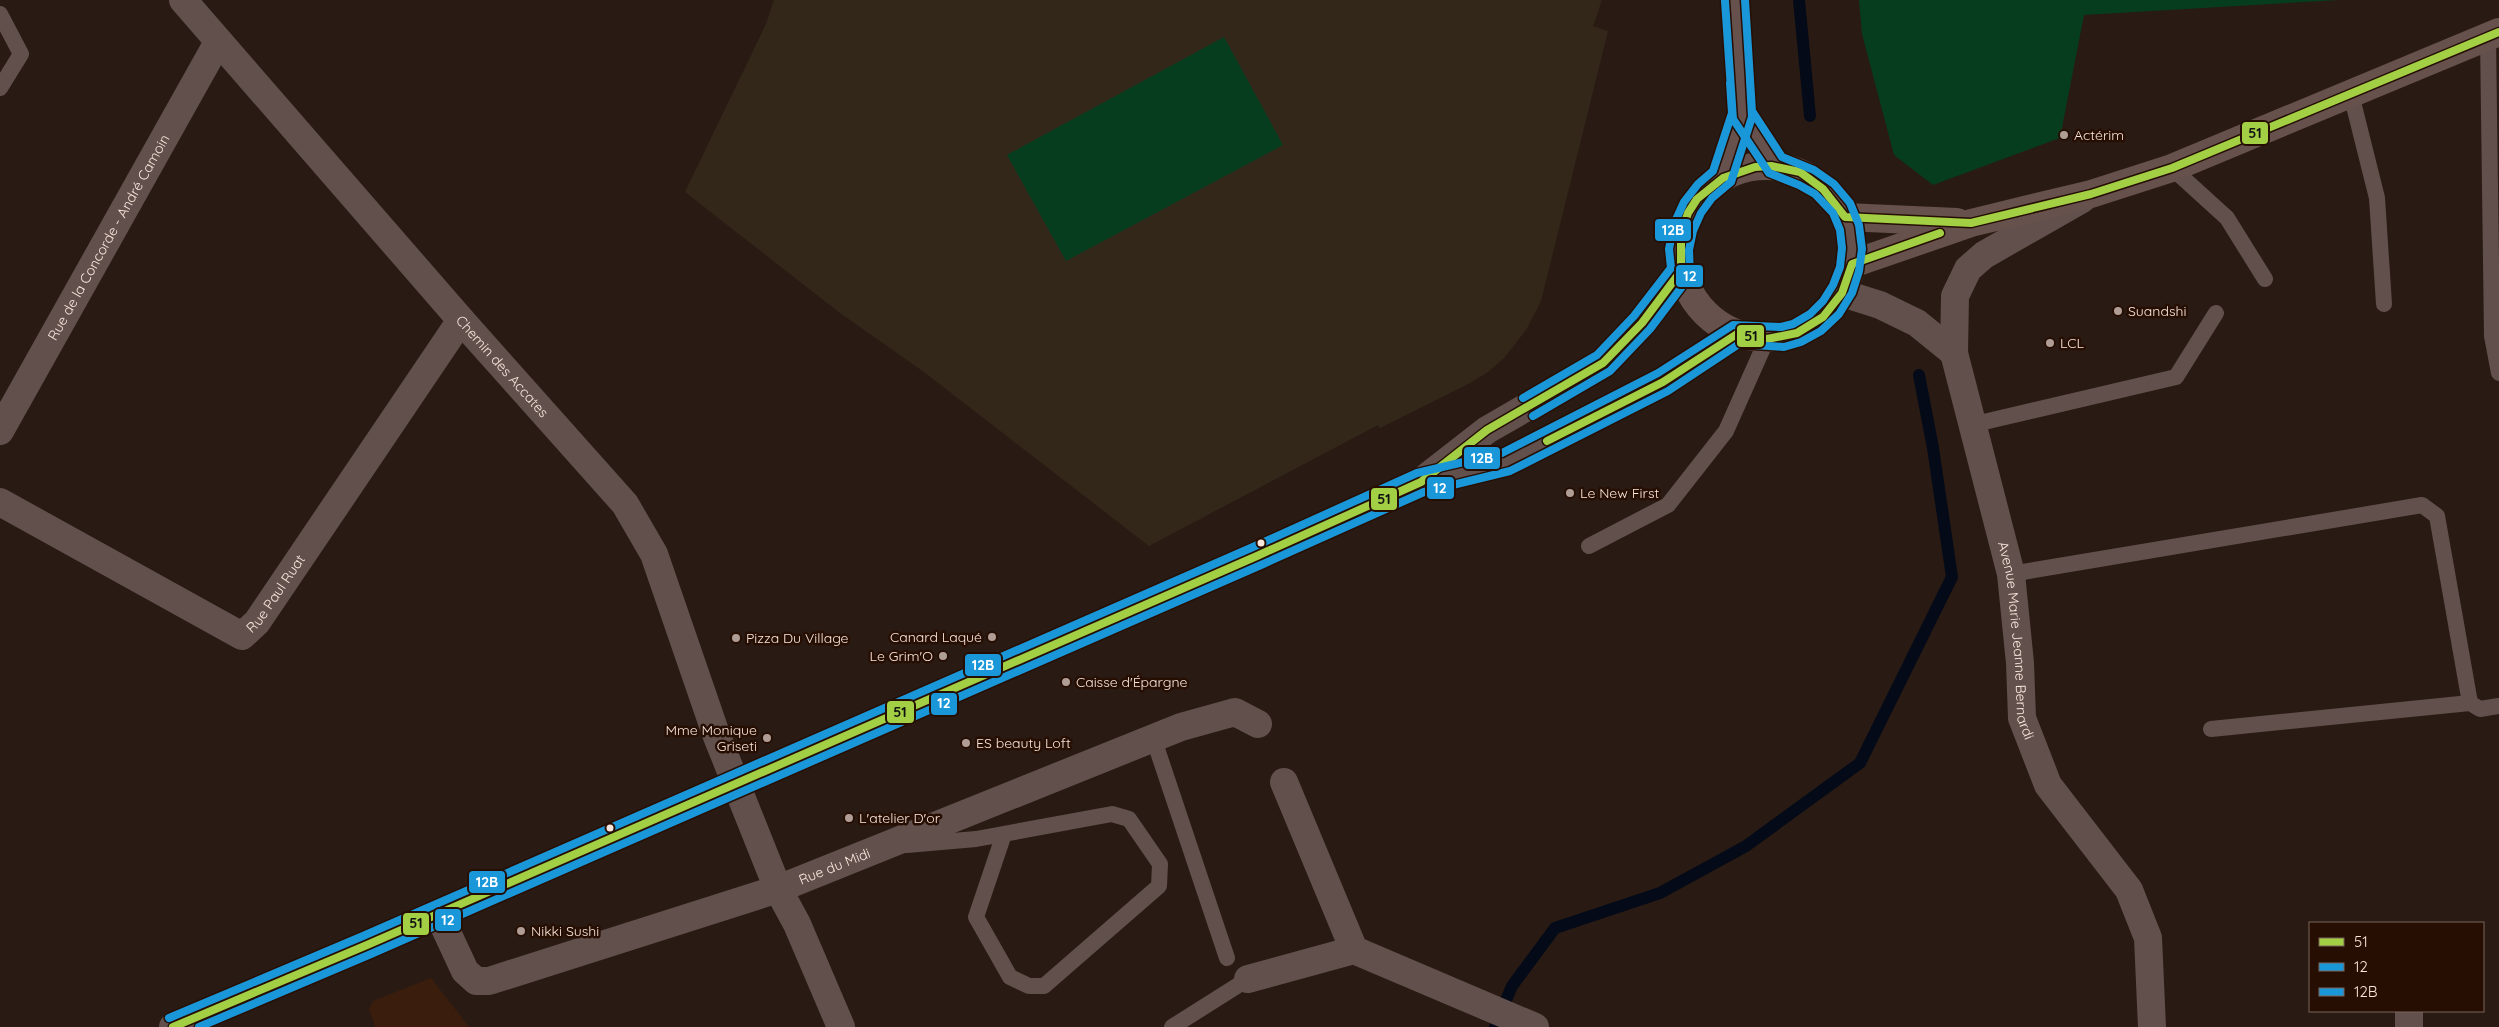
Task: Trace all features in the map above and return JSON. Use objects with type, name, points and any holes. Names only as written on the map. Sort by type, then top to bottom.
[{"type":"main road","points":[[1722,177],[1742,114],[1735,0]]},
{"type":"main road","points":[[1852,264],[1971,223],[2091,194],[2172,168],[2494,34]]},
{"type":"main road","points":[[1742,114],[1776,166]]},
{"type":"main road","points":[[1776,166],[1805,174],[1829,192],[1846,217],[1852,240],[1852,264],[1842,293],[1823,317],[1797,333],[1767,339],[1737,334],[1718,324],[1701,310],[1689,292],[1681,271],[1679,250],[1683,228],[1692,208],[1705,191],[1722,177],[1741,169],[1776,166]]},
{"type":"main road","points":[[1846,217],[1971,223]]},
{"type":"street","name":"Chemin des Accates","points":[[183,0],[460,320],[625,504],[654,554],[716,734],[778,889],[797,924],[841,1027]]},
{"type":"street","name":"Rue de la Concorde - André Camoin","points":[[0,431],[218,42]]},
{"type":"street","name":"Avenue Marie Jeanne Bernardi","points":[[2091,194],[1984,256],[1968,269],[1955,296],[1954,353],[1971,425],[2011,574],[2020,663],[2022,718],[2048,785],[2129,890],[2148,938],[2152,1027]]},
{"type":"street","points":[[1421,482],[1487,430],[1603,363],[1642,323],[1681,271]]},
{"type":"street","points":[[1842,293],[1880,305],[1917,323],[1954,353]]},
{"type":"street","name":"Rue Paul Ruat","points":[[0,502],[242,636],[257,622],[460,320]]},
{"type":"street","points":[[173,1027],[736,784],[1248,560],[1421,482],[1504,462],[1663,382],[1737,334]]},
{"type":"street","name":"Rue du Midi","points":[[438,913],[466,971],[476,981],[489,981],[778,889],[1180,727],[1235,712],[1258,724]]},
{"type":"street","points":[[1284,782],[1354,950]]},
{"type":"street","points":[[1248,979],[1354,950],[1527,1023]]},
{"type":"street","points":[[2409,1012],[2409,1027]]},
{"type":"lane","points":[[0,14],[21,54],[0,88]]},
{"type":"lane","points":[[2494,34],[2492,336],[2499,373]]},
{"type":"lane","points":[[2352,94],[2377,198],[2384,304]]},
{"type":"lane","points":[[2172,168],[2227,218],[2265,279]]},
{"type":"lane","points":[[1971,425],[2176,377],[2216,314]]},
{"type":"lane","points":[[1589,546],[1668,504],[1726,431],[1767,339]]},
{"type":"lane","points":[[2011,574],[2422,505],[2437,516],[2470,703]]},
{"type":"lane","points":[[2210,729],[2470,703],[2480,709],[2499,706]]},
{"type":"lane","points":[[1153,738],[1227,958]]},
{"type":"lane","points":[[882,847],[976,839],[1112,814],[1129,819],[1160,864],[1159,886],[1044,986],[1029,986],[1010,977],[976,917],[1004,834]]},
{"type":"lane","points":[[1172,1027],[1248,979]]},
{"type":"shaded area","points":[[774,0],[1602,0],[1593,26],[1608,31],[1541,301],[1526,330],[1504,358],[1488,372],[1470,383],[1380,428],[1378,425],[1149,546],[924,372],[840,313],[685,192],[766,24]]},
{"type":"shaded area","points":[[431,978],[469,1027],[373,1027],[375,1026],[369,1009],[373,1001]]},
{"type":"green space","points":[[1859,0],[2339,0],[2084,15],[2060,138],[1933,185],[1894,155],[1862,34]]},
{"type":"green space","points":[[1224,37],[1283,145],[1066,261],[1007,155]]},
{"type":"waterway","points":[[1799,0],[1810,116]]},
{"type":"waterway","points":[[1495,1027],[1512,986],[1555,928],[1660,893],[1746,846],[1860,763],[1952,577],[1933,448],[1919,375]]},
{"type":"transit line","name":"12","points":[[199,1027],[371,954],[1424,492],[1510,471],[1668,391],[1739,344],[1784,347],[1801,342],[1821,331],[1839,314],[1852,293],[1859,271],[1862,249],[1859,225],[1850,203],[1834,184],[1814,170],[1782,157],[1752,111],[1745,0]]},
{"type":"transit line","name":"12B","points":[[169,1018],[363,936],[1253,547],[1417,473],[1502,453],[1658,373],[1733,325],[1781,327],[1793,324],[1810,314],[1823,301],[1833,285],[1840,267],[1842,248],[1840,230],[1833,213],[1815,194],[1799,185],[1769,173],[1733,119],[1725,1]]},
{"type":"transit line","name":"51","points":[[173,1027],[367,945],[1257,556],[1421,482],[1487,430],[1603,363],[1642,323],[1681,271],[1681,234],[1688,213],[1697,199],[1723,178],[1755,167],[1771,166],[1800,172],[1823,189],[1845,217],[1971,223],[2091,194],[2172,168],[2499,32]]},
{"type":"transit line","name":"12","points":[[1533,416],[1610,371],[1650,329],[1690,276],[1689,250],[1693,231],[1701,213],[1712,198],[1731,182],[1752,117],[1750,81]]},
{"type":"transit line","name":"12B","points":[[1523,398],[1597,355],[1634,316],[1671,268],[1669,249],[1674,224],[1684,202],[1698,184],[1713,171],[1732,113],[1730,83]]},
{"type":"transit line","name":"51","points":[[1547,441],[1663,382],[1737,334],[1767,339],[1797,333],[1823,317],[1842,293],[1852,264],[1940,233]]},
{"type":"place","name":"Actérim","points":[[2064,135]]},
{"type":"place","name":"Suandshi","points":[[2118,311]]},
{"type":"place","name":"LCL","points":[[2050,343]]},
{"type":"place","name":"Le New First","points":[[1570,493]]},
{"type":"place","name":"Canard Laqué","points":[[992,637]]},
{"type":"place","name":"Pizza Du Village","points":[[736,638]]},
{"type":"place","name":"Le Grim'O","points":[[943,656]]},
{"type":"place","name":"Caisse d'Épargne","points":[[1066,682]]},
{"type":"place","name":"Mme Monique Griseti","points":[[767,738]]},
{"type":"place","name":"ES beauty Loft","points":[[966,743]]},
{"type":"place","name":"L'atelier D'or","points":[[849,818]]},
{"type":"place","name":"Nikki Sushi","points":[[521,931]]}]
